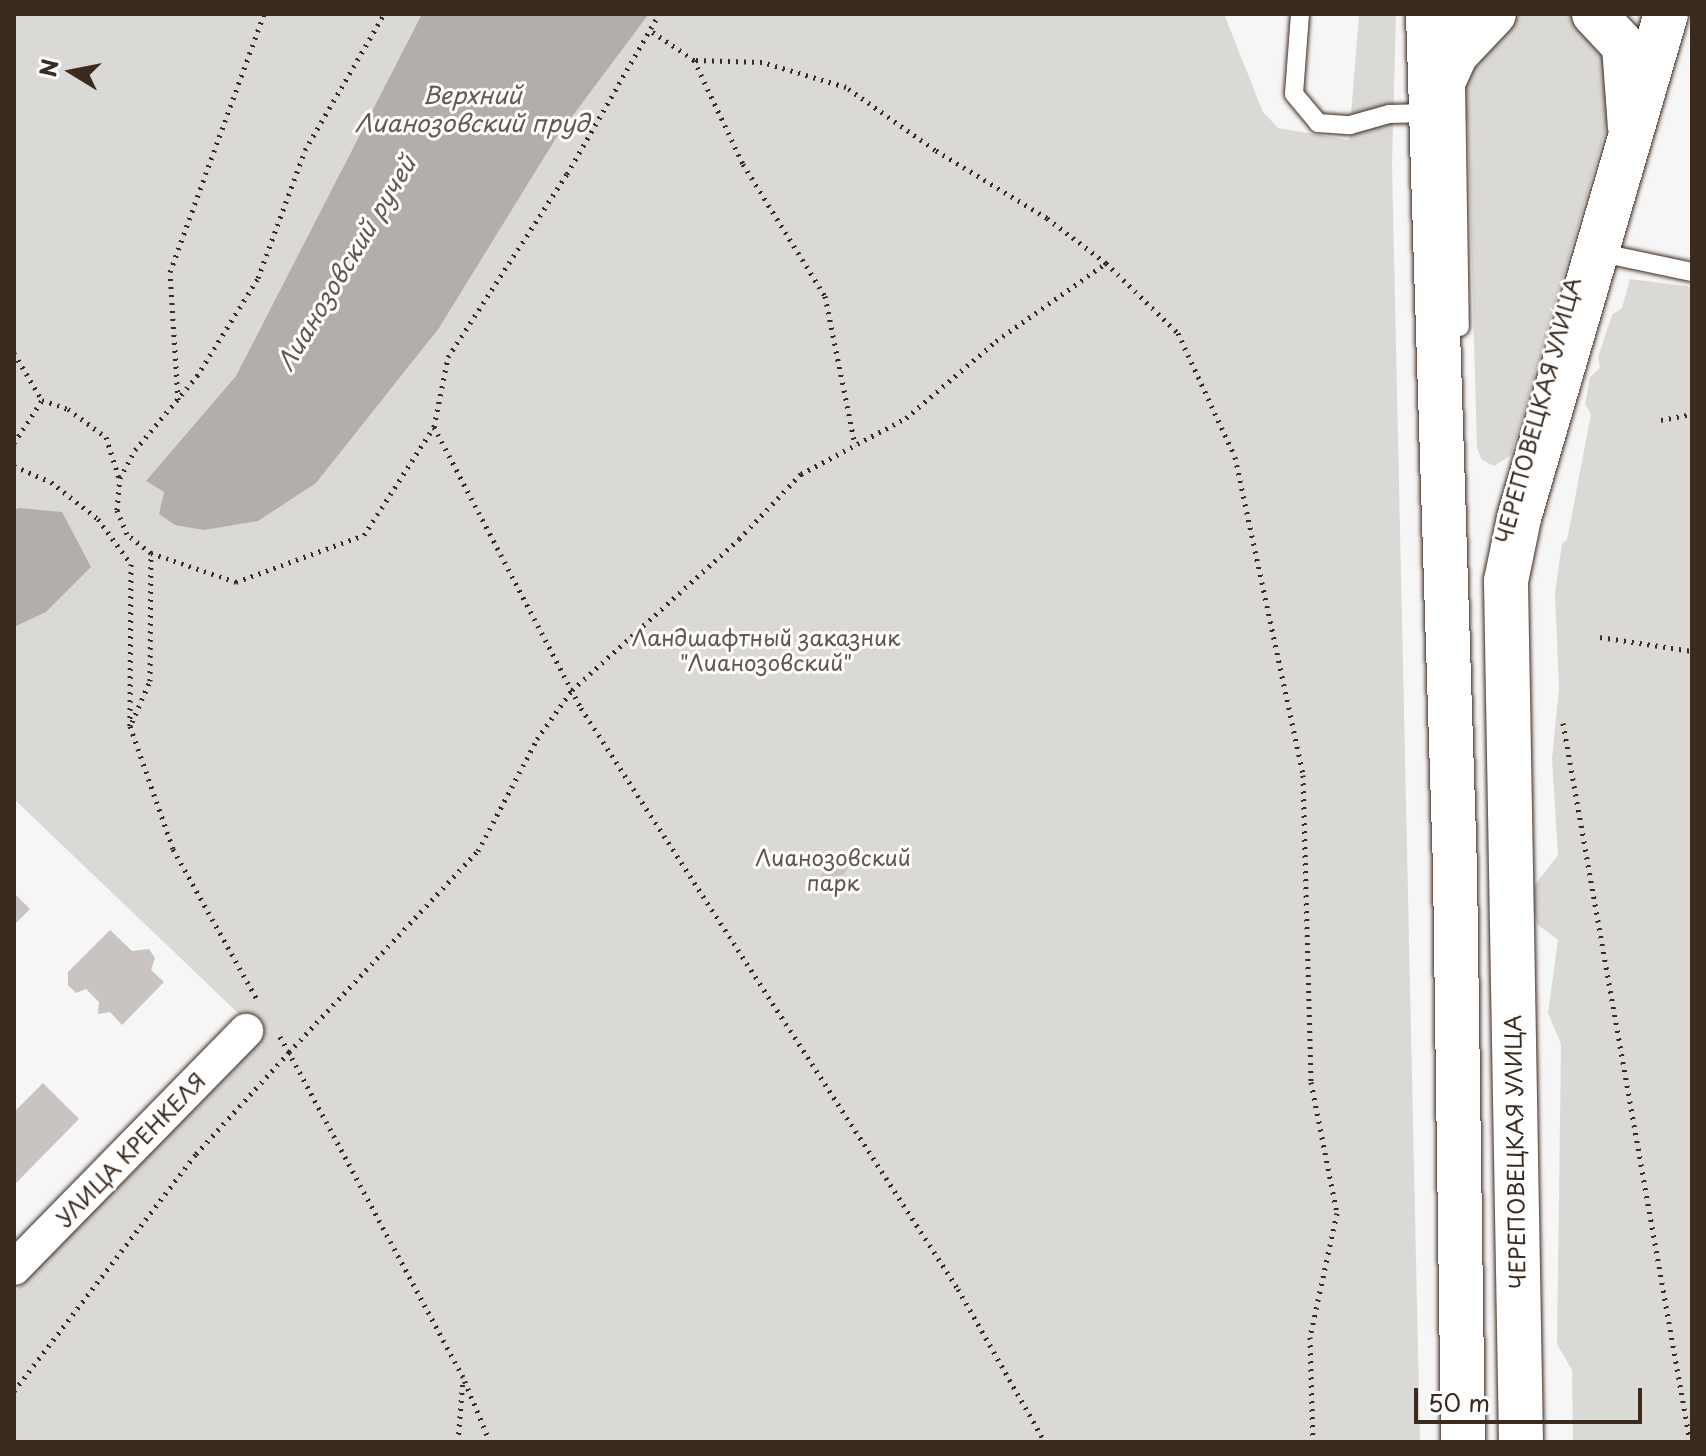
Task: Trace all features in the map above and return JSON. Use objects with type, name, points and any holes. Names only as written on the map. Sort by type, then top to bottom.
[{"type":"main road","name":"ЧЕРЕПОВЕЦКАЯ УЛИЦА","points":[[1428,14],[1455,869],[1463,1442]]},
{"type":"main road","points":[[1429,113],[1455,34],[1494,14]]},
{"type":"main road","points":[[1594,14],[1624,46],[1629,84],[1630,137]]},
{"type":"main road","name":"ЧЕРЕПОВЕЦКАЯ УЛИЦА","points":[[1521,1442],[1508,862],[1506,581],[1519,518],[1666,14]]},
{"type":"street","name":"УЛИЦА КРЕНКЕЛЯ","points":[[14,1268],[246,1031]]},
{"type":"lane","points":[[1300,14],[1294,94],[1318,123],[1350,125],[1389,114],[1429,113]]},
{"type":"lane","name":"ЧЕРЕПОВЕЦКАЯ УЛИЦА","points":[[1508,862],[1493,789],[1492,591],[1501,528],[1648,14]]},
{"type":"lane","points":[[1455,34],[1460,350]]},
{"type":"lane","points":[[1597,252],[1692,272]]},
{"type":"lane","name":"ЧЕРЕПОВЕЦКАЯ УЛИЦА","points":[[1455,869],[1466,790],[1461,397]]},
{"type":"path","points":[[178,400],[170,272],[264,14]]},
{"type":"path","points":[[384,14],[305,150],[258,278],[178,400],[135,450],[120,478],[117,510],[127,534],[151,553],[236,582],[364,535],[434,427],[448,357],[567,174],[659,14]]},
{"type":"path","points":[[651,31],[694,60],[743,164],[825,296],[855,445]]},
{"type":"path","points":[[694,60],[762,62],[846,87],[935,150],[1047,218],[1106,263],[1178,333],[1235,457],[1303,775],[1311,1082],[1337,1213],[1310,1337],[1313,1442]]},
{"type":"path","points":[[490,1442],[463,1377],[289,1052],[478,851],[537,739],[572,690],[739,539],[801,474],[906,418],[996,341],[1106,263]]},
{"type":"path","points":[[14,353],[42,400],[68,409],[106,437],[120,478]]},
{"type":"path","points":[[14,443],[42,400]]},
{"type":"path","points":[[1661,420],[1692,414]]},
{"type":"path","points":[[434,427],[572,690],[958,1289],[1045,1442]]},
{"type":"path","points":[[14,466],[51,482],[98,519],[131,564],[130,726],[150,681],[151,553]]},
{"type":"path","points":[[1600,637],[1692,651]]},
{"type":"path","points":[[1563,723],[1690,1442]]},
{"type":"path","points":[[458,1442],[463,1377]]},
{"type":"green space","name":"Лианозовский парк","points":[[14,14],[1224,14],[1263,112],[1278,128],[1349,140],[1359,14],[1396,14],[1392,164],[1420,1442],[14,1442],[14,1293],[262,1036],[14,799]]},
{"type":"green space","points":[[1500,14],[1571,14],[1584,20],[1611,49],[1611,111],[1511,455],[1494,466],[1482,460],[1477,448],[1468,125],[1459,86]]},
{"type":"green space","points":[[1630,279],[1692,287],[1692,1442],[1573,1442],[1572,1370],[1557,1344],[1561,1044],[1548,1013],[1558,940],[1537,924],[1530,891],[1558,855],[1552,759],[1559,688],[1555,593],[1562,544],[1567,540],[1591,414],[1585,404],[1590,377],[1600,368],[1598,357],[1612,315],[1622,308]]},
{"type":"water","name":"Верхний Лианозовский пруд","points":[[422,14],[648,15],[556,138],[439,328],[316,483],[258,521],[204,530],[175,525],[159,514],[164,492],[146,481],[236,376]]},
{"type":"water","points":[[14,510],[62,512],[91,567],[46,612],[14,627]]},
{"type":"building","points":[[831,857],[848,867],[838,885],[820,875]]},
{"type":"building","points":[[14,893],[30,909],[14,925]]},
{"type":"building","points":[[110,930],[132,951],[149,949],[155,958],[151,970],[164,982],[122,1025],[110,1012],[98,1014],[99,1002],[86,989],[76,993],[68,985],[68,972]]},
{"type":"building","points":[[43,1083],[79,1119],[14,1185],[14,1112]]},
{"type":"water label","name":"Лианозовский ручей","points":[[346,263]]},
{"type":"park label","name":"Ландшафтный заказник \"Лианозовский\"","points":[[766,648]]}]
